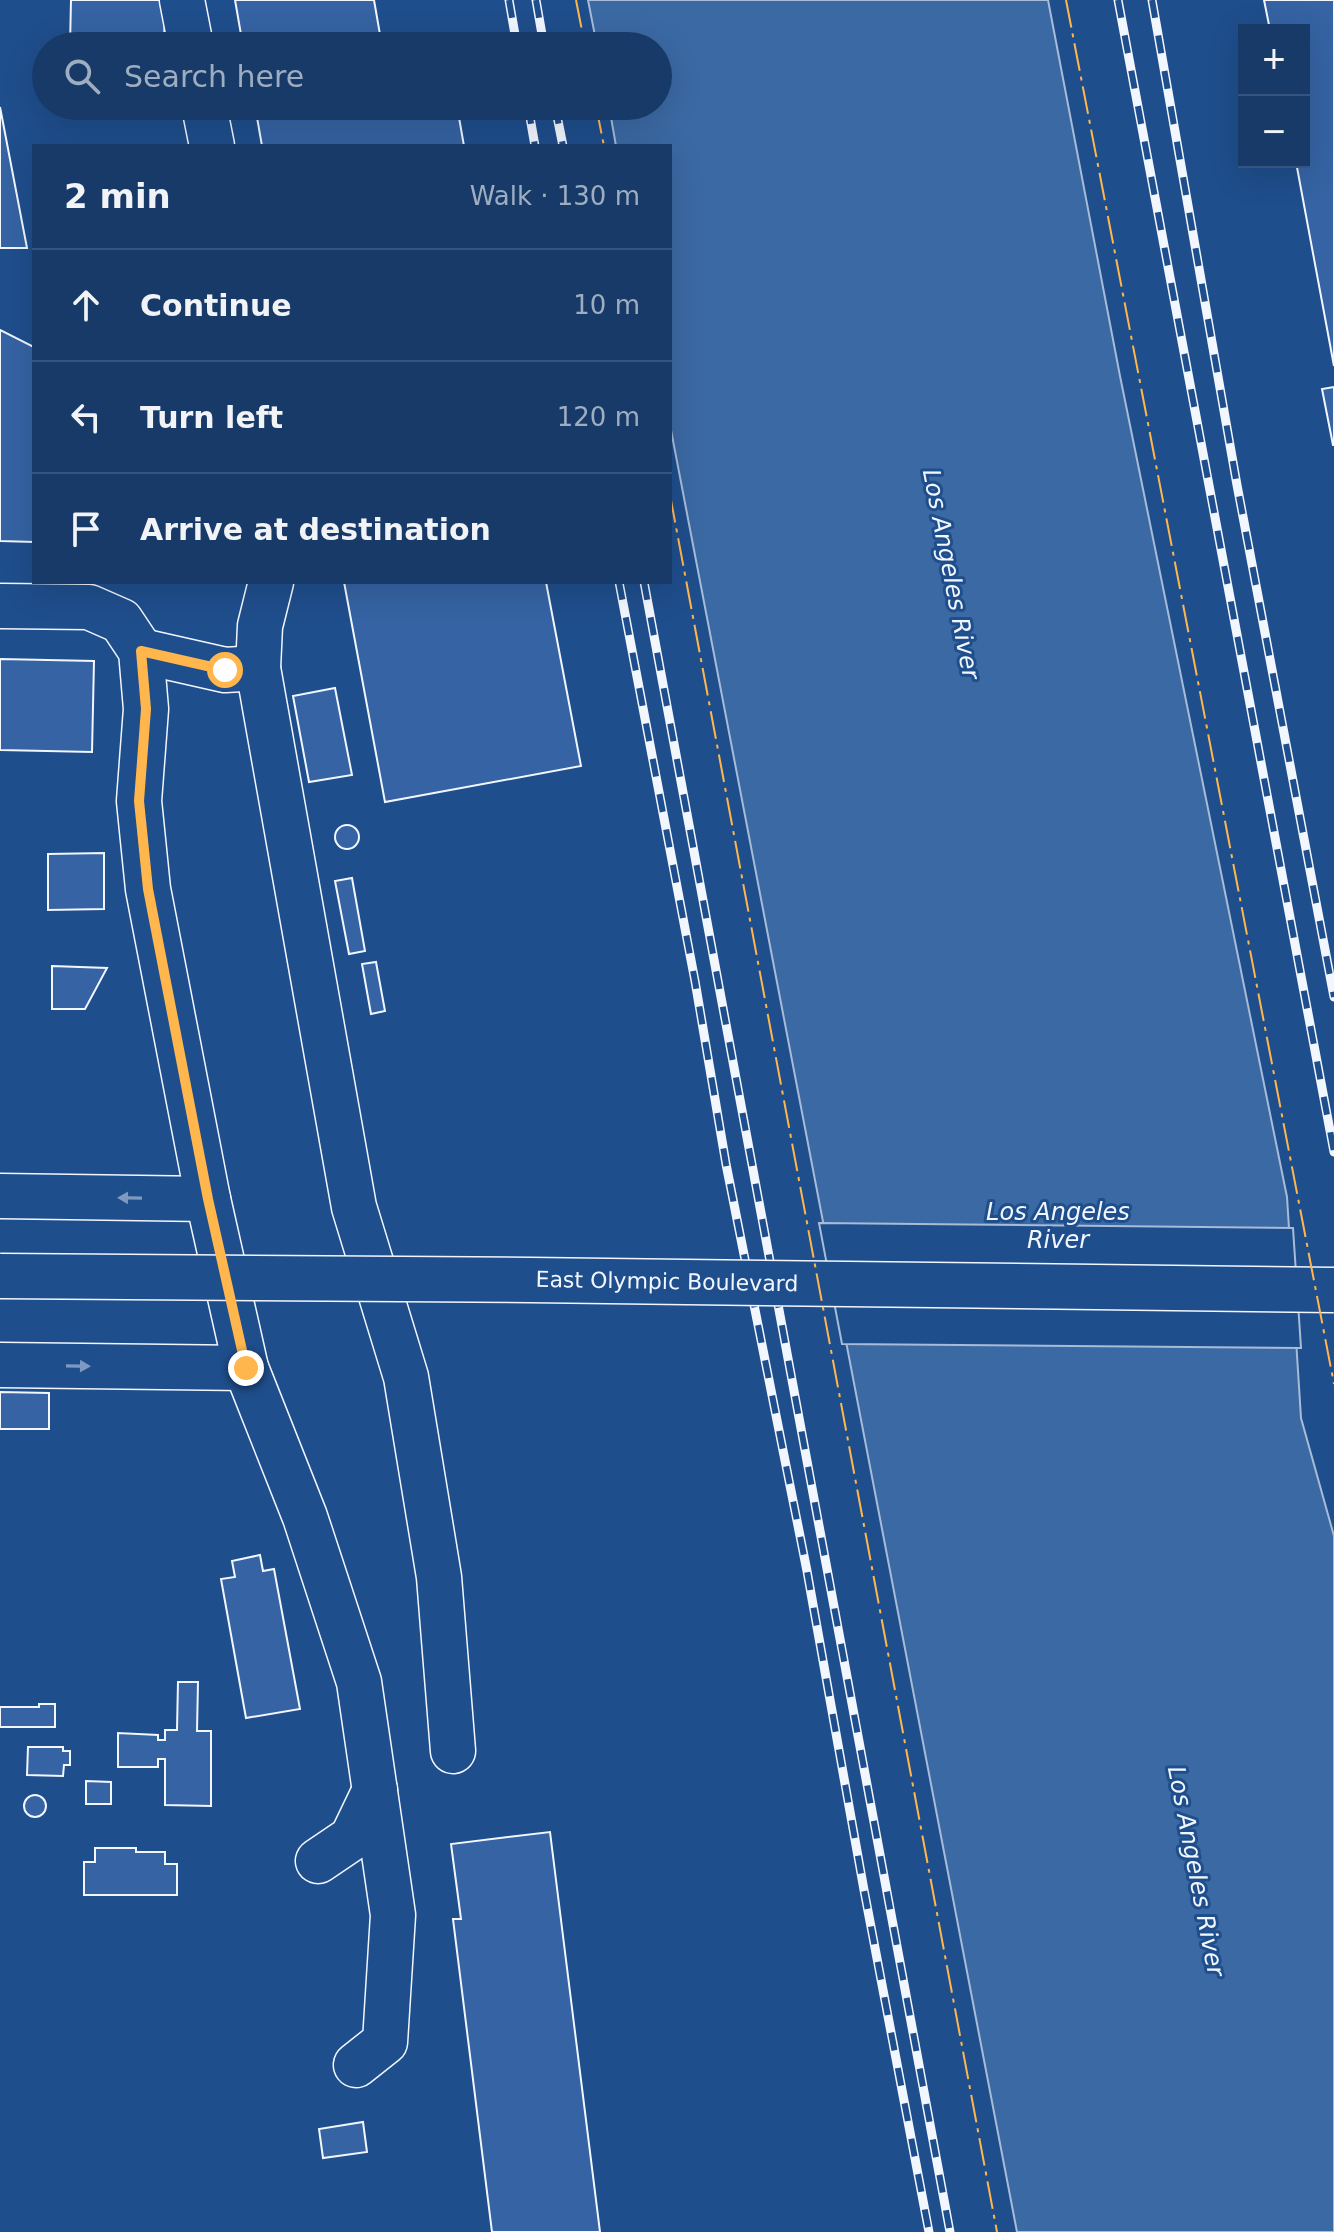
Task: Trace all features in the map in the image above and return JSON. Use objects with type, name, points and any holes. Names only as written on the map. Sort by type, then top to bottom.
[{"type":"main road","points":[[182,0],[188,32]]},
{"type":"main road","points":[[207,120],[212,144]]},
{"type":"main road","points":[[270,584],[260,626],[258,668],[354,1207],[406,1377],[439,1577],[453,1751]]},
{"type":"main road","points":[[0,606],[89,607],[121,621],[141,651],[146,709],[139,801],[148,889],[208,1199],[246,1368],[305,1517],[359,1682],[393,1915],[385,2042],[356,2065]]},
{"type":"main road","points":[[141,651],[225,670],[258,668]]},
{"type":"main road","points":[[0,1196],[208,1199]]},
{"type":"main road","name":"East Olympic Boulevard","points":[[0,1276],[515,1279],[1334,1290]]},
{"type":"main road","points":[[0,1365],[246,1368]]},
{"type":"main road","points":[[318,1861],[352,1838],[375,1790]]},
{"type":"water","name":"Los Angeles River","points":[[588,0],[1048,0],[1120,376],[1287,1197],[1301,1418],[1334,1536],[1334,2232],[1017,2232],[672,435],[672,144],[616,144],[611,120],[672,120],[672,32],[594,32]]},
{"type":"pier","points":[[819,1223],[1293,1228],[1301,1348],[842,1344]]},
{"type":"building","points":[[71,0],[165,0],[164,32],[70,32]]},
{"type":"building","points":[[235,0],[374,0],[380,32],[241,32]]},
{"type":"building","points":[[1264,0],[1334,0],[1334,366],[1297,168],[1310,168],[1310,24],[1269,24]]},
{"type":"building","points":[[0,107],[27,248],[0,248]]},
{"type":"building","points":[[257,120],[459,120],[464,144],[262,144]]},
{"type":"building","points":[[0,330],[32,346],[32,542],[0,541]]},
{"type":"building","points":[[1334,387],[1334,445],[1333,445],[1322,389]]},
{"type":"building","points":[[344,584],[546,584],[581,766],[385,802]]},
{"type":"building","points":[[0,659],[94,661],[92,752],[0,750]]},
{"type":"building","points":[[335,688],[352,775],[309,782],[293,696]]},
{"type":"building","points":[[347,825],[355,829],[359,837],[355,845],[347,849],[339,845],[335,837],[339,829]]},
{"type":"building","points":[[104,853],[104,909],[48,910],[48,854]]},
{"type":"building","points":[[352,878],[365,951],[349,954],[335,881]]},
{"type":"building","points":[[376,962],[385,1011],[371,1014],[362,964]]},
{"type":"building","points":[[52,966],[107,968],[85,1009],[52,1009]]},
{"type":"building","points":[[0,1392],[49,1393],[49,1429],[0,1429]]},
{"type":"building","points":[[260,1555],[263,1571],[274,1569],[300,1709],[246,1718],[221,1579],[235,1577],[232,1561]]},
{"type":"building","points":[[178,1682],[198,1682],[197,1731],[211,1731],[211,1806],[165,1805],[165,1759],[158,1759],[158,1767],[118,1767],[118,1733],[158,1735],[158,1740],[165,1740],[165,1730],[177,1730]]},
{"type":"building","points":[[39,1704],[55,1704],[55,1727],[0,1727],[0,1707],[39,1707]]},
{"type":"building","points":[[28,1747],[63,1747],[63,1751],[70,1751],[70,1765],[64,1765],[63,1776],[27,1775]]},
{"type":"building","points":[[86,1781],[111,1782],[111,1804],[86,1804]]},
{"type":"building","points":[[35,1795],[46,1806],[35,1817],[24,1806]]},
{"type":"building","points":[[550,1832],[600,2232],[492,2232],[453,1919],[461,1919],[451,1844]]},
{"type":"building","points":[[95,1848],[165,1852],[165,1864],[177,1864],[177,1895],[84,1895],[84,1862],[95,1862]]},
{"type":"building","points":[[363,2122],[367,2152],[323,2158],[319,2129]]},
{"type":"railway","points":[[509,0],[515,32]]},
{"type":"railway","points":[[536,0],[542,32]]},
{"type":"railway","points":[[1118,0],[1334,1152]]},
{"type":"railway","points":[[1152,0],[1237,485],[1334,997]]},
{"type":"railway","points":[[530,120],[535,144]]},
{"type":"railway","points":[[558,120],[563,144]]},
{"type":"railway","points":[[619,584],[929,2232]]},
{"type":"railway","points":[[644,584],[950,2232]]},
{"type":"power","points":[[576,0],[582,32]]},
{"type":"power","points":[[1066,0],[1334,1384]]},
{"type":"power","points":[[599,120],[604,144]]},
{"type":"power","points":[[672,506],[997,2232]]},
{"type":"route","points":[[225,670],[141,651],[146,709],[139,801],[148,889],[208,1199],[246,1368]]}]
